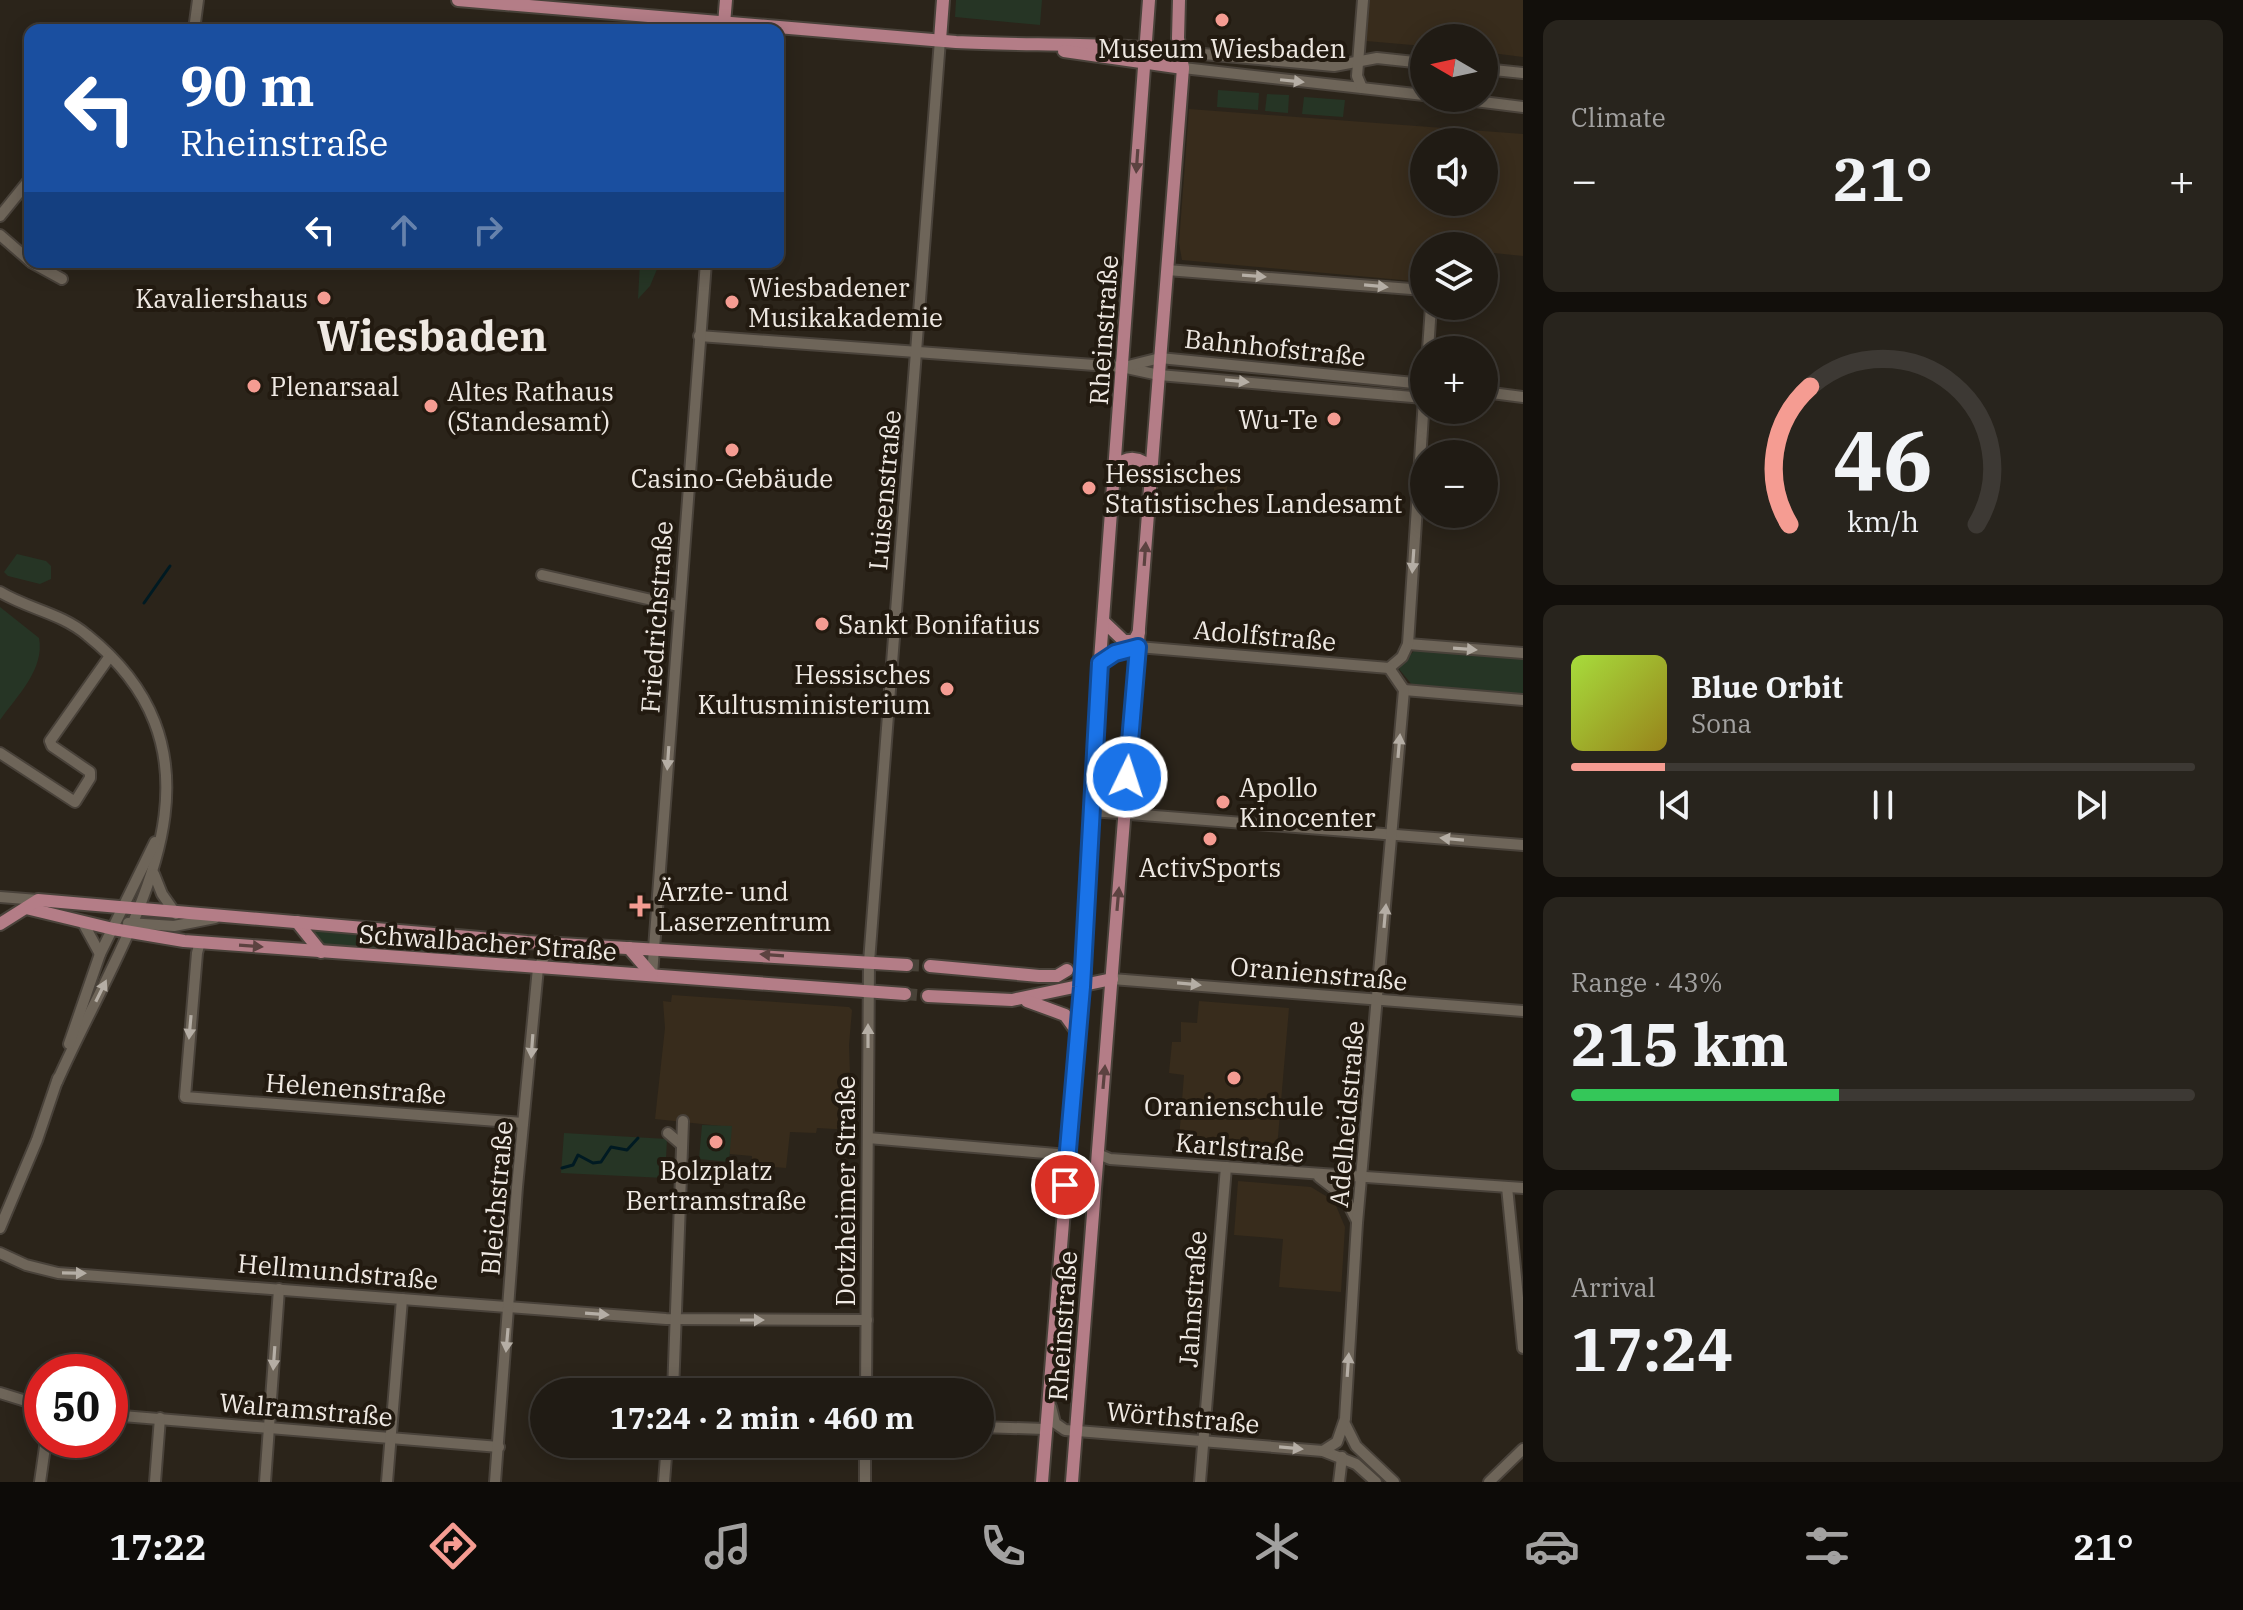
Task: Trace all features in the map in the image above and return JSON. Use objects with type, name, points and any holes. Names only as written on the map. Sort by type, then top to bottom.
[{"type":"main road","points":[[458,0],[694,24]]},
{"type":"main road","points":[[724,24],[726,0]]},
{"type":"main road","points":[[940,40],[943,0]]},
{"type":"main road","name":"Rheinstraße","points":[[1042,1482],[1082,987],[1100,663],[1149,0]]},
{"type":"main road","name":"Rheinstraße","points":[[1072,1482],[1183,68],[1179,0]]},
{"type":"main road","points":[[784,31],[1033,47],[1183,68]]},
{"type":"main road","points":[[1033,47],[1146,47],[1181,52]]},
{"type":"main road","points":[[1115,468],[1133,458],[1143,460],[1152,470]]},
{"type":"main road","points":[[1103,621],[1124,641],[1134,641],[1139,632]]},
{"type":"main road","points":[[0,926],[33,906]]},
{"type":"main road","name":"Schwalbacher Straße","points":[[33,906],[124,907],[176,914],[628,948],[907,965]]},
{"type":"main road","name":"Schwalbacher Straße","points":[[33,906],[113,929],[132,928],[200,942],[905,994]]},
{"type":"main road","name":"Schwalbacher Straße","points":[[297,922],[321,952]]},
{"type":"main road","points":[[1047,995],[1083,945]]},
{"type":"main road","name":"Schwalbacher Straße","points":[[628,948],[652,975]]},
{"type":"main road","points":[[930,966],[1039,976],[1057,976],[1067,970]]},
{"type":"main road","points":[[928,996],[1020,999],[1112,979]]},
{"type":"main road","points":[[1020,999],[1065,1015],[1078,1033]]},
{"type":"street","points":[[195,24],[198,0]]},
{"type":"street","points":[[1362,88],[1358,80],[1358,62],[1363,0]]},
{"type":"street","name":"Luisenstraße","points":[[868,991],[940,40]]},
{"type":"street","points":[[1181,52],[1334,66],[1377,58],[1410,62]]},
{"type":"street","points":[[1183,68],[1410,93]]},
{"type":"street","points":[[1498,70],[1523,73]]},
{"type":"street","points":[[1498,104],[1523,107]]},
{"type":"street","points":[[0,216],[24,186]]},
{"type":"street","points":[[0,235],[24,255]]},
{"type":"street","points":[[43,268],[62,279]]},
{"type":"street","name":"Friedrichstraße","points":[[652,975],[705,268]]},
{"type":"street","points":[[1167,270],[1410,289]]},
{"type":"street","name":"Bahnhofstraße","points":[[699,336],[1122,367],[1159,375],[1410,397]]},
{"type":"street","name":"Bahnhofstraße","points":[[1122,367],[1160,358],[1410,383]]},
{"type":"street","points":[[1498,394],[1522,397]]},
{"type":"street","points":[[1498,398],[1522,397]]},
{"type":"street","points":[[1422,424],[1408,644],[1402,657],[1389,668],[1404,690],[1523,700]]},
{"type":"street","points":[[542,575],[678,606]]},
{"type":"street","points":[[0,592],[61,618],[85,633],[110,656],[136,688],[157,733],[167,780],[164,822],[154,872],[132,928],[57,1082]]},
{"type":"street","points":[[1408,644],[1523,653]]},
{"type":"street","points":[[1100,663],[1115,653],[1138,647]]},
{"type":"street","name":"Adolfstraße","points":[[1138,647],[1389,668]]},
{"type":"street","points":[[0,753],[75,802],[90,778],[90,772],[52,746],[50,741],[110,656]]},
{"type":"street","name":"Adelheidstraße","points":[[1345,1422],[1357,1223],[1404,690]]},
{"type":"street","points":[[1092,811],[1523,845]]},
{"type":"street","points":[[0,1228],[57,1082],[100,954],[164,822]]},
{"type":"street","points":[[154,872],[159,889],[176,914]]},
{"type":"street","name":"Schwalbacher Straße","points":[[0,899],[33,906]]},
{"type":"street","points":[[132,928],[174,926],[217,917]]},
{"type":"street","points":[[82,921],[100,954]]},
{"type":"street","name":"Helenenstraße","points":[[200,942],[185,1097],[523,1123]]},
{"type":"street","points":[[538,968],[546,954],[579,944]]},
{"type":"street","name":"Bleichstraße","points":[[495,1482],[538,968]]},
{"type":"street","name":"Oranienstraße","points":[[1112,979],[1523,1011]]},
{"type":"street","name":"Dotzheimer Straße","points":[[866,1378],[868,991]]},
{"type":"street","points":[[673,1378],[683,1121]]},
{"type":"street","points":[[668,1133],[682,1145]]},
{"type":"street","points":[[868,1138],[1068,1155],[1089,1174],[1094,1203]]},
{"type":"street","name":"Karlstraße","points":[[1098,1154],[1110,1159],[1523,1188]]},
{"type":"street","name":"Jahnstraße","points":[[1200,1482],[1226,1167]]},
{"type":"street","name":"Adelheidstraße","points":[[1309,1174],[1339,1190],[1357,1223]]},
{"type":"street","points":[[1507,1187],[1523,1348]]},
{"type":"street","name":"Hellmundstraße","points":[[0,1253],[26,1265],[58,1273],[674,1319],[867,1320]]},
{"type":"street","points":[[265,1482],[279,1289]]},
{"type":"street","points":[[387,1482],[402,1299]]},
{"type":"street","name":"Wörthstraße","points":[[1049,1391],[1055,1423],[1076,1431],[1323,1451],[1342,1457],[1376,1482]]},
{"type":"street","points":[[0,1393],[24,1400]]},
{"type":"street","name":"Walramstraße","points":[[128,1416],[499,1447]]},
{"type":"street","points":[[155,1482],[160,1418]]},
{"type":"street","points":[[1323,1451],[1337,1442],[1345,1422]]},
{"type":"street","points":[[1345,1422],[1356,1446],[1394,1482]]},
{"type":"street","points":[[994,1427],[1045,1429]]},
{"type":"street","points":[[1489,1482],[1523,1449]]},
{"type":"street","points":[[1339,1482],[1342,1457]]},
{"type":"street","points":[[40,1482],[43,1458]]},
{"type":"street","points":[[664,1482],[666,1458]]},
{"type":"street","points":[[865,1458],[865,1482]]},
{"type":"shaded area","points":[[1369,0],[1523,0],[1523,57],[1498,54],[1498,24],[1410,24],[1410,45],[1366,41]]},
{"type":"shaded area","points":[[1189,109],[1443,128],[1410,128],[1410,216],[1498,216],[1498,132],[1523,134],[1523,256],[1498,253],[1498,232],[1410,232],[1410,281],[1182,260],[1179,243]]},
{"type":"shaded area","points":[[1215,474],[1228,475],[1226,503],[1213,502]]},
{"type":"shaded area","points":[[672,995],[849,1007],[852,1010],[849,1045],[852,1130],[817,1128],[816,1133],[790,1132],[786,1168],[752,1165],[752,1156],[730,1154],[730,1127],[655,1119],[665,1028],[663,1001],[671,1002]]},
{"type":"shaded area","name":"Oranienschule","points":[[1199,1001],[1289,1008],[1276,1160],[1178,1152],[1184,1075],[1169,1073],[1172,1042],[1181,1042],[1181,1022],[1197,1023]]},
{"type":"shaded area","points":[[1238,1181],[1311,1187],[1334,1201],[1345,1227],[1341,1292],[1279,1287],[1283,1239],[1234,1235]]},
{"type":"green space","points":[[956,0],[1042,0],[1040,25],[955,17]]},
{"type":"green space","points":[[1218,90],[1259,93],[1258,110],[1217,107]]},
{"type":"green space","points":[[1267,94],[1289,95],[1288,113],[1265,111]]},
{"type":"green space","points":[[1304,97],[1345,100],[1343,117],[1302,114]]},
{"type":"green space","points":[[640,268],[658,268],[650,286],[638,299]]},
{"type":"green space","points":[[17,554],[46,561],[51,566],[51,579],[40,584],[8,576],[4,572]]},
{"type":"green space","points":[[0,607],[39,638],[40,649],[28,682],[0,720]]},
{"type":"green space","points":[[1417,647],[1523,657],[1523,694],[1413,686],[1399,669]]},
{"type":"green space","points":[[306,930],[524,945],[522,957],[471,952],[444,956],[304,945]]},
{"type":"green space","name":"Bolzplatz Bertramstraße","points":[[702,1125],[732,1126],[729,1162],[699,1159]]},
{"type":"green space","points":[[564,1133],[667,1139],[665,1178],[561,1173]]},
{"type":"waterway","points":[[144,603],[170,566]]},
{"type":"waterway","points":[[562,1168],[573,1165],[578,1155],[593,1163],[601,1162],[611,1147],[627,1150],[638,1138]]},
{"type":"tunnel","points":[[907,965],[930,966]]},
{"type":"tunnel","points":[[905,994],[928,996]]},
{"type":"place","name":"Museum Wiesbaden","points":[[1222,20]]},
{"type":"place","name":"Kavaliershaus","points":[[324,298]]},
{"type":"place","name":"Wiesbadener Musikakademie","points":[[732,302]]},
{"type":"place","name":"Plenarsaal","points":[[254,386]]},
{"type":"place","name":"Altes Rathaus (Standesamt)","points":[[431,406]]},
{"type":"place","name":"Wu-Te","points":[[1334,419]]},
{"type":"place","name":"Casino-Gebäude","points":[[732,450]]},
{"type":"place","name":"Hessisches Statistisches Landesamt","points":[[1089,488]]},
{"type":"place","name":"Sankt Bonifatius","points":[[822,624]]},
{"type":"place","name":"Hessisches Kultusministerium","points":[[947,689]]},
{"type":"place","name":"Apollo Kinocenter","points":[[1223,802]]},
{"type":"place","name":"ActivSports","points":[[1210,839]]},
{"type":"place","name":"Ärzte- und Laserzentrum","points":[[640,906]]},
{"type":"place","name":"Oranienschule","points":[[1234,1078]]},
{"type":"place","name":"Bolzplatz Bertramstraße","points":[[716,1142]]},
{"type":"district","name":"Wiesbaden","points":[[432,335]]},
{"type":"route","points":[[1065,1185],[1082,987],[1100,663],[1115,653],[1138,647],[1127,777]]}]
